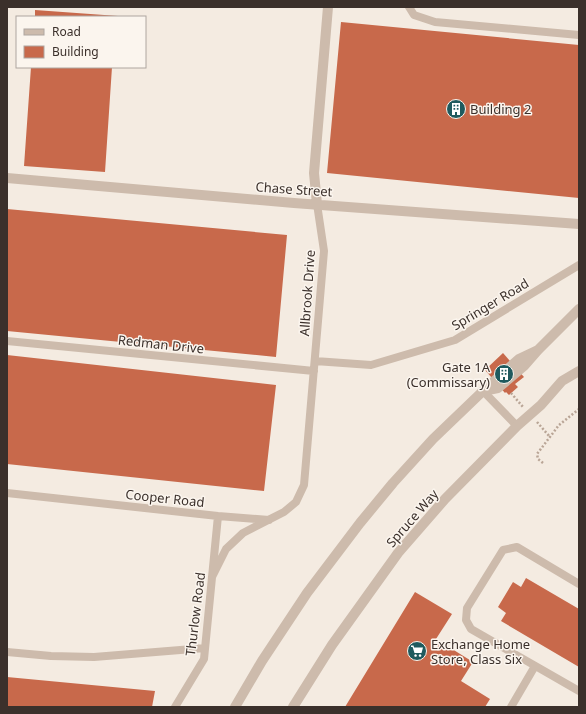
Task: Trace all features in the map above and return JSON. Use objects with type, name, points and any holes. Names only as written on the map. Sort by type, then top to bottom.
[{"type":"street","name":"Allbrook Drive","points":[[317,204],[314,173],[328,7]]},
{"type":"street","name":"Chase Street","points":[[7,178],[286,202],[579,224]]},
{"type":"street","points":[[235,707],[292,616],[360,523],[433,440],[519,359],[538,350],[579,309]]},
{"type":"street","name":"Spruce Way","points":[[293,707],[332,645],[398,553],[445,499],[517,426],[541,406],[562,381],[579,371]]},
{"type":"lane","points":[[409,7],[414,15],[434,22],[579,35]]},
{"type":"lane","name":"Allbrook Drive","points":[[269,520],[284,512],[296,502],[304,485],[324,251],[317,204]]},
{"type":"lane","name":"Springer Road","points":[[315,361],[371,365],[455,340],[579,266]]},
{"type":"lane","name":"Redman Drive","points":[[7,341],[314,371]]},
{"type":"lane","points":[[483,392],[517,426]]},
{"type":"lane","name":"Cooper Road","points":[[7,493],[218,516],[269,520]]},
{"type":"lane","name":"Thurlow Road","points":[[175,707],[204,659],[218,516]]},
{"type":"lane","points":[[212,577],[226,549],[243,533],[269,520]]},
{"type":"lane","points":[[579,584],[517,547],[503,550],[467,608],[466,620],[472,629],[579,692]]},
{"type":"lane","points":[[7,652],[51,656],[94,657],[205,648]]},
{"type":"lane","points":[[511,707],[535,666]]},
{"type":"path","points":[[543,464],[538,459],[537,454],[559,426],[579,409]]},
{"type":"building","points":[[35,10],[118,16],[35,16]]},
{"type":"building","name":"Building 2","points":[[341,22],[579,45],[579,198],[327,173]]},
{"type":"building","points":[[31,68],[112,68],[105,172],[24,166]]},
{"type":"building","points":[[7,209],[287,235],[276,357],[7,331]]},
{"type":"building","name":"Gate 1A (Commissary)","points":[[503,353],[524,377],[515,384],[518,387],[509,395],[506,392],[505,393],[485,370]]},
{"type":"building","points":[[7,355],[276,385],[264,491],[7,464]]},
{"type":"building","points":[[526,578],[579,609],[579,667],[501,621],[506,613],[498,607],[513,582],[521,587]]},
{"type":"building","name":"Exchange Home Store, Class Six","points":[[415,592],[452,614],[436,639],[473,662],[461,681],[490,699],[485,707],[345,707]]},
{"type":"building","points":[[7,677],[155,691],[152,707],[7,707]]},
{"type":"place","name":"Building 2","points":[[456,109]]},
{"type":"place","name":"Gate 1A (Commissary)","points":[[504,374]]},
{"type":"place","name":"Exchange Home Store, Class Six","points":[[417,651]]}]
